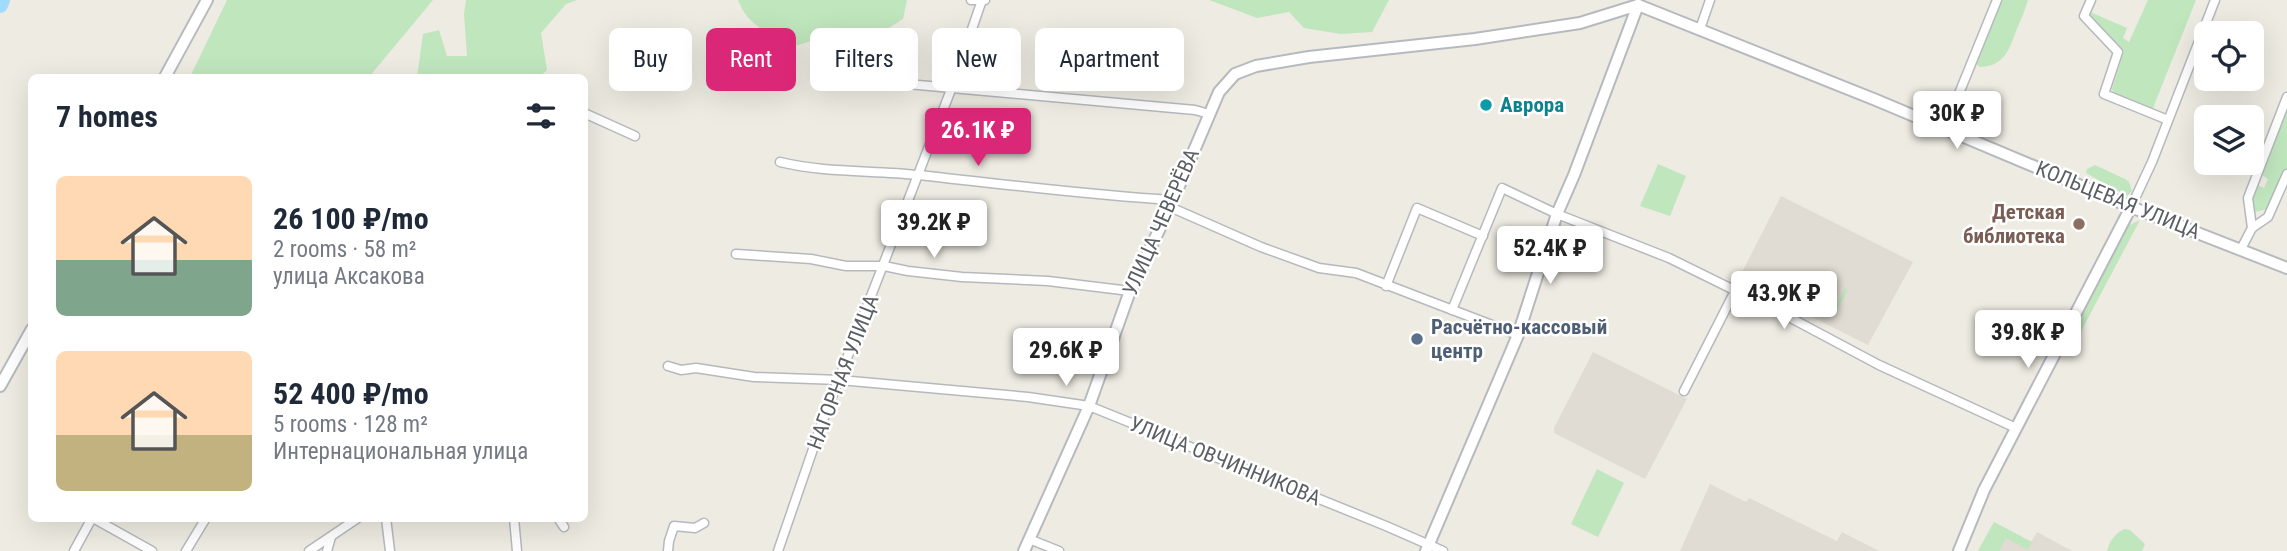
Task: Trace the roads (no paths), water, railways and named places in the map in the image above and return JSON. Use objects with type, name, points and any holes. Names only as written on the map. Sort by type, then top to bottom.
[{"type":"street","points":[[167,74],[207,0]]},
{"type":"street","points":[[971,0],[984,0]]},
{"type":"street","name":"НАГОРНАЯ УЛИЦА","points":[[974,28],[984,0]]},
{"type":"street","points":[[1700,29],[1710,0]]},
{"type":"street","points":[[1945,128],[1997,0]]},
{"type":"street","points":[[2091,0],[2084,16],[2118,52],[2104,94],[2168,120]]},
{"type":"street","points":[[1959,551],[1984,489],[2131,207],[2215,0]]},
{"type":"street","points":[[1427,548],[1518,335],[1557,214],[1574,175],[1637,2]]},
{"type":"street","name":"КОЛЬЦЕВАЯ УЛИЦА","points":[[1637,2],[2131,207],[2287,268]]},
{"type":"street","name":"УЛИЦА ЧЕВЕРЁВА","points":[[1024,551],[1089,406],[1130,291],[1219,92],[1235,74],[1256,66],[1309,57],[1475,39],[1580,23],[1637,2]]},
{"type":"street","name":"НАГОРНАЯ УЛИЦА","points":[[778,551],[823,420],[951,91]]},
{"type":"street","points":[[988,91],[1195,110],[1209,114]]},
{"type":"street","points":[[2252,228],[2248,198],[2287,97]]},
{"type":"street","points":[[588,115],[635,136]]},
{"type":"street","points":[[780,162],[802,168],[918,175],[1171,204],[1261,247],[1319,268],[1356,274],[1518,335]]},
{"type":"street","points":[[2241,249],[2252,228],[2268,217],[2287,174]]},
{"type":"street","points":[[1452,310],[1503,188],[1557,214],[1669,258],[1879,365],[2016,428]]},
{"type":"street","points":[[1385,286],[1417,208],[1483,236]]},
{"type":"street","points":[[736,254],[811,259],[846,266],[884,266],[962,277],[1048,281],[1130,291]]},
{"type":"street","points":[[1684,391],[1735,291]]},
{"type":"street","points":[[0,386],[28,336]]},
{"type":"street","name":"УЛИЦА ОВЧИННИКОВА","points":[[667,366],[681,370],[696,368],[754,377],[840,380],[1028,397],[1089,406],[1427,548],[1443,551]]},
{"type":"street","points":[[74,551],[90,522]]},
{"type":"street","points":[[99,522],[152,551]]},
{"type":"street","points":[[186,551],[204,522]]},
{"type":"street","points":[[309,551],[352,522]]},
{"type":"street","points":[[386,522],[390,551]]},
{"type":"street","points":[[514,522],[517,551]]},
{"type":"street","points":[[561,522],[564,527]]},
{"type":"street","points":[[668,551],[674,526],[695,528],[704,523]]},
{"type":"street","points":[[327,551],[331,537]]},
{"type":"street","points":[[1029,539],[1059,551]]},
{"type":"waterway","points":[[0,5],[2,0]]},
{"type":"place","name":"Аврора","points":[[1486,105]]},
{"type":"place","name":"Детская библиотека","points":[[2079,224]]},
{"type":"place","name":"Расчётно-кассовый центр","points":[[1417,339]]}]
